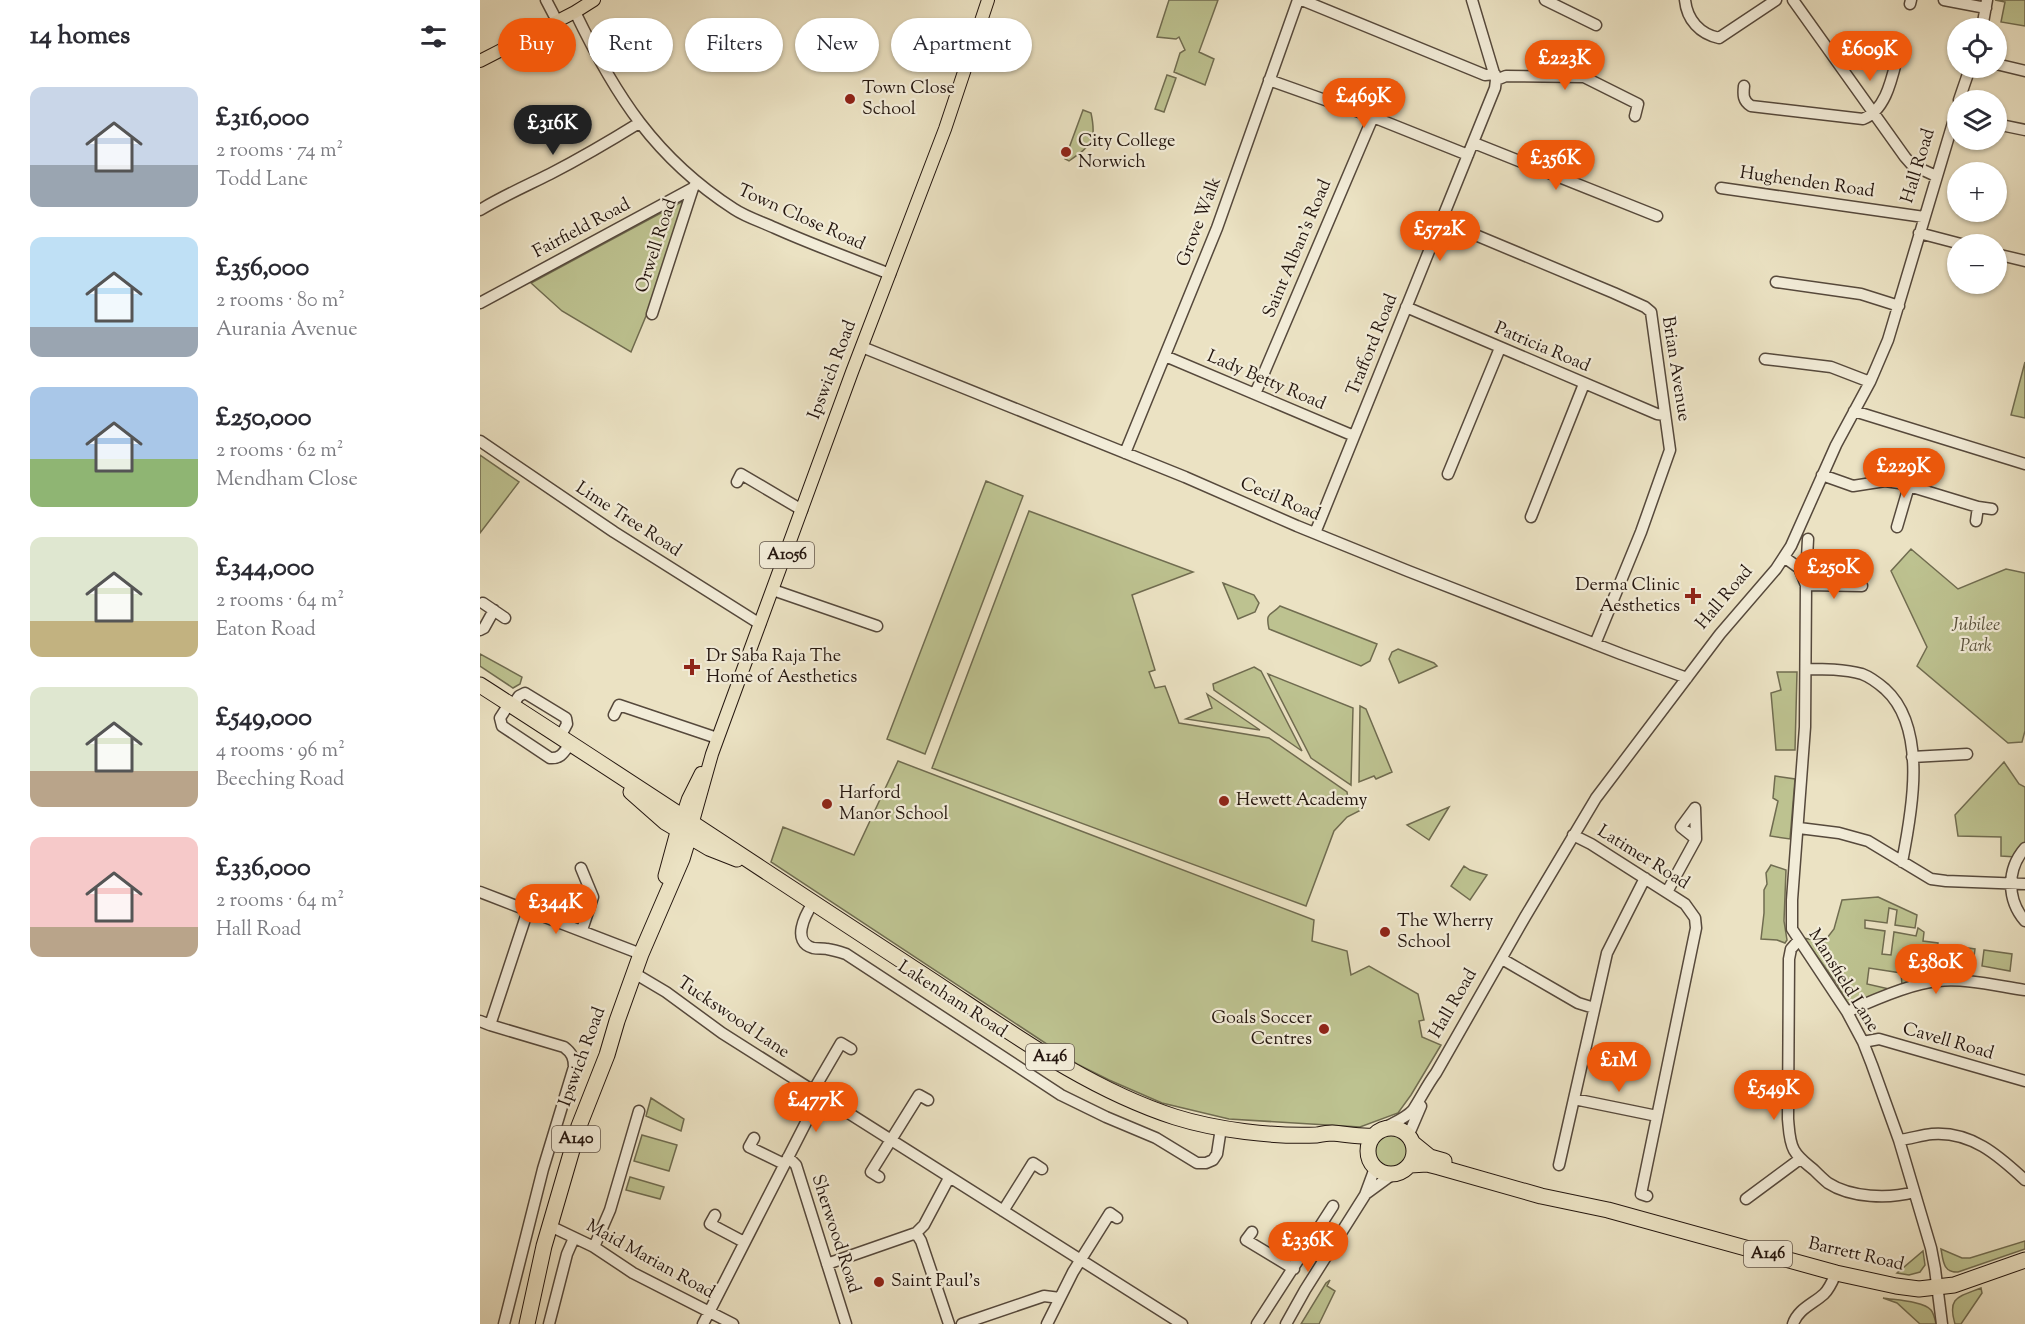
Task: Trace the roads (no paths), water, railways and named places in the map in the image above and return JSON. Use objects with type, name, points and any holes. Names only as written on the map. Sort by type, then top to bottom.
[{"type":"highway","name":"Lakenham Road","points":[[480,685],[596,761],[665,822],[685,827],[709,848],[762,868],[1081,1076],[1132,1101],[1173,1117],[1221,1128],[1258,1133],[1317,1135],[1330,1133],[1365,1137],[1379,1132]]},
{"type":"highway","name":"Ipswich Road","points":[[527,1324],[550,1226],[579,1126],[607,1055],[640,954],[657,911],[682,859],[685,827]]},
{"type":"highway","name":"A146","points":[[1379,1132],[1394,1127],[1402,1130],[1411,1139]]},
{"type":"highway","points":[[1372,1164],[1368,1149],[1379,1132]]},
{"type":"highway","name":"Lakenham Road","points":[[1317,1135],[1350,1144],[1372,1164]]},
{"type":"highway","name":"Hall Road","points":[[1410,1165],[1415,1155],[1411,1139]]},
{"type":"highway","name":"Barrett Road","points":[[1411,1139],[1430,1157],[1535,1186],[1608,1210],[1836,1273],[1896,1286],[1919,1289],[1953,1285],[2025,1260]]},
{"type":"highway","name":"A146","points":[[1372,1164],[1385,1173],[1394,1174]]},
{"type":"highway","name":"Barrett Road","points":[[1410,1165],[1427,1164],[1541,1196],[1608,1210]]},
{"type":"highway","points":[[1394,1174],[1410,1165]]},
{"type":"main road","points":[[579,10],[594,0]]},
{"type":"main road","points":[[563,18],[605,0]]},
{"type":"main road","name":"Ipswich Road","points":[[685,827],[945,129],[988,0]]},
{"type":"main road","points":[[480,62],[498,52]]},
{"type":"street","points":[[546,0],[555,18]]},
{"type":"street","points":[[1300,0],[1485,75],[1584,77],[1641,101],[1635,116]]},
{"type":"street","name":"Grove Walk","points":[[1125,453],[1217,228],[1300,0]]},
{"type":"street","points":[[1472,0],[1496,77]]},
{"type":"street","points":[[1545,0],[1596,25]]},
{"type":"street","points":[[1685,0],[1692,21],[1699,29],[1710,36],[1719,38],[1776,0]]},
{"type":"street","points":[[1793,0],[1912,165],[1936,176]]},
{"type":"street","points":[[1944,0],[1987,4]]},
{"type":"street","name":"Town Close Road","points":[[579,10],[598,59],[639,123],[695,185],[736,211],[825,250],[890,274]]},
{"type":"street","points":[[1744,86],[1743,98],[1751,106],[1858,119],[1870,116],[1881,105],[1900,47],[1884,42]]},
{"type":"street","points":[[2007,67],[2025,71]]},
{"type":"street","name":"Trafford Road","points":[[1315,533],[1489,106],[1496,77]]},
{"type":"street","points":[[1269,80],[1373,117],[1468,155]]},
{"type":"street","name":"Saint Alban's Road","points":[[1255,394],[1373,117]]},
{"type":"street","points":[[480,210],[506,194],[587,154],[639,123]]},
{"type":"street","points":[[2007,126],[2025,130]]},
{"type":"street","name":"Hall Road","points":[[1379,1132],[1413,1110],[1596,798],[1734,617],[1776,569],[1791,546],[1822,475],[1870,382],[1888,340],[1947,142]]},
{"type":"street","points":[[1474,143],[1658,216]]},
{"type":"street","name":"Fairfield Road","points":[[480,303],[695,185]]},
{"type":"street","name":"Orwell Road","points":[[652,314],[695,185]]},
{"type":"street","name":"Hughenden Road","points":[[1720,188],[1924,217]]},
{"type":"street","name":"Brian Avenue","points":[[1442,221],[1614,293],[1651,312],[1670,450],[1641,532],[1595,644]]},
{"type":"street","points":[[1919,233],[1947,240]]},
{"type":"street","points":[[2007,257],[2025,261]]},
{"type":"street","points":[[1776,282],[1861,294],[1899,306]]},
{"type":"street","name":"Patricia Road","points":[[1406,307],[1584,384],[1657,414],[1665,415]]},
{"type":"street","name":"Cecil Road","points":[[862,347],[1125,453],[1315,533],[1687,678]]},
{"type":"street","points":[[1448,474],[1500,348]]},
{"type":"street","name":"Lady Betty Road","points":[[1165,356],[1354,436]]},
{"type":"street","points":[[1765,359],[1831,367],[1870,382]]},
{"type":"street","points":[[1531,517],[1584,384]]},
{"type":"street","points":[[1854,411],[2025,464]]},
{"type":"street","name":"Lime Tree Road","points":[[480,441],[614,532],[760,624]]},
{"type":"street","points":[[745,462],[739,478],[802,510]]},
{"type":"street","points":[[1822,475],[1853,486],[1885,481],[1992,509]]},
{"type":"street","points":[[1897,527],[1897,513],[1909,486]]},
{"type":"street","points":[[1976,521],[1978,507]]},
{"type":"street","name":"Mansfield Lane","points":[[1802,573],[1807,558],[1808,539]]},
{"type":"street","name":"Mansfield Lane","points":[[1784,557],[1802,573],[1806,585],[1805,737],[1792,929],[1847,1012],[1863,1042],[1899,1140],[1935,1265],[1942,1324]]},
{"type":"street","points":[[1806,585],[1862,586]]},
{"type":"street","points":[[773,590],[877,626]]},
{"type":"street","points":[[483,603],[506,618]]},
{"type":"street","points":[[480,630],[484,628],[494,610]]},
{"type":"street","points":[[1806,669],[1840,670],[1863,675],[1876,681],[1898,704],[1910,734],[1913,790],[1902,862]]},
{"type":"street","points":[[510,705],[501,718],[502,726],[550,758],[556,759],[562,755],[565,741]]},
{"type":"street","points":[[614,715],[619,705],[717,738]]},
{"type":"street","points":[[1912,757],[1967,754]]},
{"type":"street","points":[[1799,828],[1825,830],[1853,836],[1885,850],[1931,879],[2025,884]]},
{"type":"street","name":"Latimer Road","points":[[1573,835],[1668,892],[1685,904],[1695,918],[1696,928],[1641,1194]]},
{"type":"street","points":[[1668,892],[1696,839]]},
{"type":"street","points":[[2025,848],[2016,862],[2011,884],[2015,905],[2025,921]]},
{"type":"street","points":[[581,868],[593,897],[582,930]]},
{"type":"street","points":[[1559,1165],[1607,953],[1645,878]]},
{"type":"street","points":[[480,892],[640,954]]},
{"type":"street","name":"Lakenham Road","points":[[813,903],[804,920],[801,933],[808,945],[846,954],[1061,1095],[1156,1138],[1197,1163],[1213,1160],[1217,1154],[1221,1128]]},
{"type":"street","points":[[485,1023],[528,910]]},
{"type":"street","points":[[1798,940],[1791,949],[1789,959],[1788,1119],[1791,1142],[1800,1159],[1829,1184],[1859,1194],[1878,1196],[1899,1196],[1914,1192]]},
{"type":"street","points":[[1502,959],[1578,1003],[1594,1008]]},
{"type":"street","name":"Tuckswood Lane","points":[[634,973],[666,992],[722,1033],[948,1178],[1182,1324]]},
{"type":"street","points":[[1847,1012],[1901,991],[1936,981],[1955,980],[2025,990]]},
{"type":"street","name":"Ipswich Road","points":[[485,1023],[567,1049],[574,1060],[574,1067],[541,1177],[504,1324]]},
{"type":"street","name":"Cavell Road","points":[[1863,1042],[1879,1039],[2025,1081]]},
{"type":"street","points":[[703,1324],[842,1044]]},
{"type":"street","name":"Hall Road","points":[[1411,1139],[1416,1115],[1433,1086],[1436,1073]]},
{"type":"street","points":[[870,1172],[919,1095]]},
{"type":"street","points":[[1574,1099],[1657,1116]]},
{"type":"street","points":[[594,1248],[610,1210],[636,1114]]},
{"type":"street","points":[[1899,1140],[1931,1134],[1967,1139],[1993,1151],[2025,1180]]},
{"type":"street","points":[[749,1147],[786,1160]]},
{"type":"street","points":[[1746,1199],[1800,1159]]},
{"type":"street","name":"Sherwood Road","points":[[786,1160],[796,1165],[846,1324]]},
{"type":"street","points":[[1003,1211],[1034,1163]]},
{"type":"street","points":[[1286,1324],[1365,1195],[1372,1164]]},
{"type":"street","points":[[1365,1195],[1394,1174]]},
{"type":"street","points":[[827,1264],[916,1233],[924,1225],[948,1178]]},
{"type":"street","points":[[1257,1324],[1334,1206]]},
{"type":"street","points":[[1047,1324],[1080,1260],[1110,1213]]},
{"type":"street","points":[[705,1234],[712,1219],[744,1242]]},
{"type":"street","name":"Maid Marian Road","points":[[550,1226],[594,1248],[633,1273],[733,1324]]},
{"type":"street","points":[[916,1233],[921,1241],[949,1324]]},
{"type":"street","points":[[1240,1250],[1249,1236],[1294,1269]]},
{"type":"street","points":[[549,1324],[567,1254],[574,1238]]},
{"type":"street","points":[[1793,1324],[1799,1314],[1831,1285],[1836,1273]]},
{"type":"street","points":[[962,1324],[1044,1296],[1060,1298]]},
{"type":"place","name":"Town Close School","points":[[850,99]]},
{"type":"place","name":"City College Norwich","points":[[1066,152]]},
{"type":"place","name":"Derma Clinic Aesthetics","points":[[1693,596]]},
{"type":"place","name":"Dr Saba Raja The Home of Aesthetics","points":[[692,667]]},
{"type":"place","name":"Hewett Academy","points":[[1224,801]]},
{"type":"place","name":"Harford Manor School","points":[[827,804]]},
{"type":"place","name":"The Wherry School","points":[[1385,932]]},
{"type":"place","name":"Goals Soccer Centres","points":[[1324,1029]]},
{"type":"place","name":"Saint Paul's","points":[[879,1282]]},
{"type":"park label","name":"Jubilee Park","points":[[1976,636]]}]
